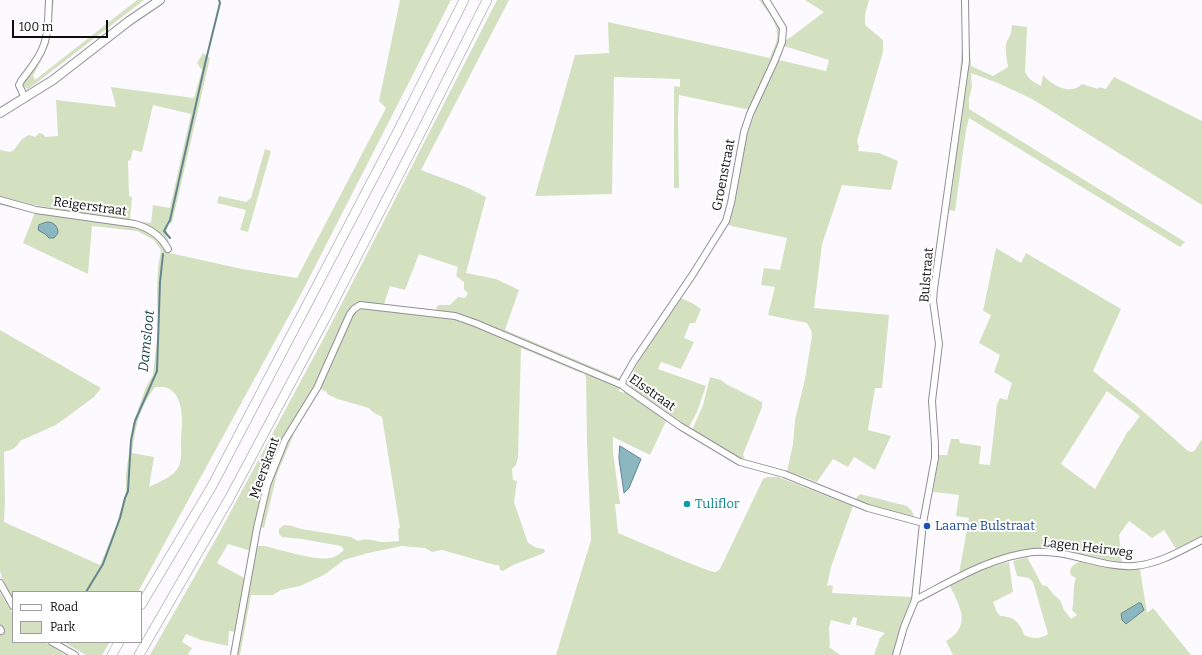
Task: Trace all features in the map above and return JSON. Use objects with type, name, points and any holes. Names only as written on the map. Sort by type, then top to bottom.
[{"type":"highway","points":[[142,603],[215,479],[398,131],[464,0]]},
{"type":"highway","points":[[139,655],[229,499],[322,324],[487,0]]},
{"type":"highway","points":[[112,655],[118,643]]},
{"type":"main road","points":[[0,113],[53,80],[129,21],[160,0]]},
{"type":"street","points":[[25,98],[19,85],[44,46],[49,0]]},
{"type":"street","name":"Groenstraat","points":[[622,385],[634,362],[693,274],[726,221],[731,203],[744,132],[750,114],[782,42],[782,28],[766,0]]},
{"type":"street","name":"Bulstraat","points":[[915,600],[923,523],[935,458],[932,401],[939,344],[933,302],[965,68],[965,0]]},
{"type":"street","name":"Reigerstraat","points":[[0,200],[36,210],[144,226],[164,241],[168,249]]},
{"type":"street","name":"Elsstraat","points":[[360,305],[455,316],[465,319],[622,385],[680,426],[740,462],[784,474],[868,508],[923,523]]},
{"type":"street","name":"Meerskant","points":[[234,655],[257,528],[267,485],[285,440],[317,388],[350,314],[360,305]]},
{"type":"street","name":"Lagen Heirweg","points":[[915,600],[980,567],[1032,552],[1064,554],[1118,566],[1134,566],[1161,560],[1202,540]]},
{"type":"street","points":[[0,583],[12,604]]},
{"type":"street","points":[[896,655],[904,627],[915,600]]},
{"type":"street","points":[[54,643],[75,655]]},
{"type":"green space","points":[[52,0],[54,0],[49,44],[33,76],[35,80],[137,0],[144,0],[28,89],[23,86],[24,81],[40,59],[47,43]]},
{"type":"green space","points":[[400,0],[451,0],[302,292],[139,591],[12,591],[12,598],[7,590],[0,571],[0,330],[101,388],[94,397],[56,425],[20,441],[14,448],[4,452],[4,522],[100,565],[116,526],[126,492],[126,474],[133,424],[146,387],[153,375],[158,330],[157,292],[158,268],[161,250],[154,240],[137,231],[92,226],[88,274],[23,243],[35,212],[93,215],[34,205],[31,206],[0,197],[0,150],[10,152],[14,150],[22,139],[29,135],[35,137],[39,133],[43,134],[45,137],[58,136],[56,100],[116,107],[111,87],[194,98],[202,70],[197,63],[203,53],[210,58],[172,223],[168,223],[166,236],[168,239],[170,253],[242,269],[297,278],[386,108],[379,101]],"holes":[[[153,105],[191,114],[170,208],[153,205],[151,223],[130,220],[132,197],[129,196],[128,160],[130,161],[133,150],[142,152]],[[155,387],[164,387],[171,390],[176,395],[181,410],[181,457],[179,466],[174,473],[166,479],[149,487],[154,457],[132,453],[141,411]]]},
{"type":"green space","points":[[497,0],[509,0],[421,170],[466,187],[486,197],[466,273],[496,279],[519,290],[505,330],[619,378],[619,381],[466,316],[437,310],[436,308],[438,305],[450,305],[458,297],[465,298],[468,293],[464,290],[464,282],[456,276],[458,267],[419,254],[405,290],[390,286],[384,304],[362,304],[350,309],[315,387],[283,440],[251,551],[228,544],[217,563],[246,579],[236,632],[229,631],[228,646],[201,640],[186,634],[182,642],[192,648],[188,654],[190,655],[150,655],[217,537],[326,334]]},
{"type":"green space","points":[[759,0],[763,0],[776,18],[780,29],[780,37],[769,70],[750,110],[679,95],[679,188],[674,188],[674,86],[680,87],[680,79],[614,77],[612,194],[535,196],[575,55],[609,53],[608,22],[770,58],[777,37],[776,26]]},
{"type":"green space","points":[[805,0],[869,0],[865,15],[865,25],[883,40],[883,52],[857,141],[859,147],[858,151],[879,153],[898,161],[891,190],[842,185],[822,244],[814,308],[889,315],[882,388],[875,388],[868,430],[891,436],[875,470],[854,457],[848,467],[833,459],[817,482],[787,471],[793,444],[795,420],[805,379],[812,336],[811,330],[807,323],[768,315],[775,287],[761,285],[764,268],[780,270],[787,238],[727,225],[736,199],[742,155],[749,130],[779,60],[826,71],[829,60],[784,46],[786,40],[824,12]]},
{"type":"green space","points":[[1012,25],[1027,27],[1025,72],[1030,79],[1041,86],[1043,75],[1061,88],[1072,89],[1082,84],[1098,89],[1099,87],[1106,89],[1114,77],[1202,121],[1202,205],[1032,99],[998,83],[971,73],[972,87],[969,99],[969,109],[1185,242],[1180,247],[969,118],[955,211],[949,210],[964,99],[965,84],[959,84],[962,48],[968,48],[967,34],[969,34],[971,66],[993,76],[1008,67],[1006,47],[1007,41],[1011,34]]},
{"type":"green space","points":[[265,149],[271,151],[248,232],[240,230],[246,210],[217,203],[219,196],[246,202],[251,198]]},
{"type":"green space","points":[[996,248],[1021,263],[1026,253],[1121,309],[1093,371],[1137,406],[1188,451],[1192,452],[1195,450],[1202,439],[1202,536],[1176,549],[1164,530],[1152,538],[1129,521],[1119,535],[1122,562],[1068,551],[1035,549],[959,574],[969,518],[956,516],[959,495],[933,492],[939,455],[947,455],[951,439],[959,439],[960,443],[981,446],[979,464],[990,465],[997,404],[1000,398],[1007,400],[1012,383],[994,372],[1000,355],[979,343],[991,315],[983,311]],"holes":[[[1107,391],[1140,416],[1128,431],[1095,489],[1061,464]]]},
{"type":"green space","points":[[681,298],[701,309],[695,323],[690,323],[684,338],[694,342],[681,369],[661,362],[658,369],[706,386],[697,412],[689,427],[631,387],[629,382],[639,360],[652,339]]},
{"type":"green space","points":[[362,309],[444,318],[464,322],[621,386],[619,391],[624,393],[625,391],[666,421],[650,455],[613,437],[613,452],[620,504],[615,504],[618,533],[689,563],[710,571],[716,572],[720,569],[763,479],[767,477],[778,477],[853,506],[831,567],[827,586],[833,586],[832,593],[912,597],[903,620],[894,655],[874,655],[880,638],[885,633],[856,625],[857,618],[853,617],[850,625],[831,620],[829,628],[829,647],[840,655],[556,655],[591,540],[586,379],[583,371],[581,373],[521,348],[518,457],[516,465],[512,469],[513,480],[517,481],[514,502],[528,543],[537,548],[544,549],[544,553],[513,565],[503,571],[500,570],[499,565],[442,550],[432,552],[425,548],[402,546],[344,560],[324,575],[300,586],[281,590],[273,595],[251,595],[240,655],[237,655],[257,546],[265,546],[298,555],[324,559],[334,557],[344,550],[341,546],[282,537],[279,534],[279,529],[284,525],[351,537],[358,541],[366,539],[381,542],[399,541],[398,529],[400,528],[382,417],[374,413],[369,408],[338,399],[319,388],[332,363],[353,314]]},
{"type":"green space","points":[[710,377],[721,380],[762,402],[762,407],[744,452],[743,456],[745,458],[742,459],[735,456],[692,430],[703,405]]},
{"type":"green space","points":[[291,433],[294,434],[277,474],[264,528],[260,527],[270,486]]},
{"type":"green space","points":[[860,494],[907,506],[912,511],[914,517],[855,501]]},
{"type":"green space","points":[[1027,557],[1042,585],[1047,586],[1060,600],[1064,610],[1071,619],[1077,615],[1072,610],[1076,578],[1070,573],[1071,568],[1078,562],[1083,561],[1123,569],[1140,569],[1147,613],[1153,608],[1191,655],[953,655],[946,641],[959,629],[962,616],[950,586],[979,571],[1009,562],[1013,592],[993,602],[997,612],[1000,616],[1009,617],[1016,621],[1021,627],[1024,635],[1036,638],[1048,634],[1033,582],[1029,578],[1017,576],[1013,561]]},
{"type":"green space","points":[[0,593],[12,612],[12,643],[47,643],[65,655],[0,655]]},
{"type":"green space","points":[[65,643],[109,643],[102,655],[86,655]]},
{"type":"water","points":[[47,222],[54,224],[57,228],[58,233],[54,238],[49,238],[38,230],[39,225]]},
{"type":"water","points":[[620,446],[641,459],[629,488],[624,493],[619,459]]},
{"type":"water","points":[[1141,603],[1144,610],[1126,624],[1122,620],[1121,614]]},
{"type":"waterway","name":"Damsloot","points":[[170,238],[164,231],[170,220],[220,3],[219,0]]},
{"type":"waterway","name":"Damsloot","points":[[125,498],[128,491],[131,440],[135,421],[157,371],[160,282],[163,254]]},
{"type":"waterway","name":"Damsloot","points":[[87,591],[103,564],[120,518],[125,498]]},
{"type":"place","name":"Tuliflor","points":[[687,504]]},
{"type":"place","name":"Laarne Bulstraat","points":[[927,526]]}]
